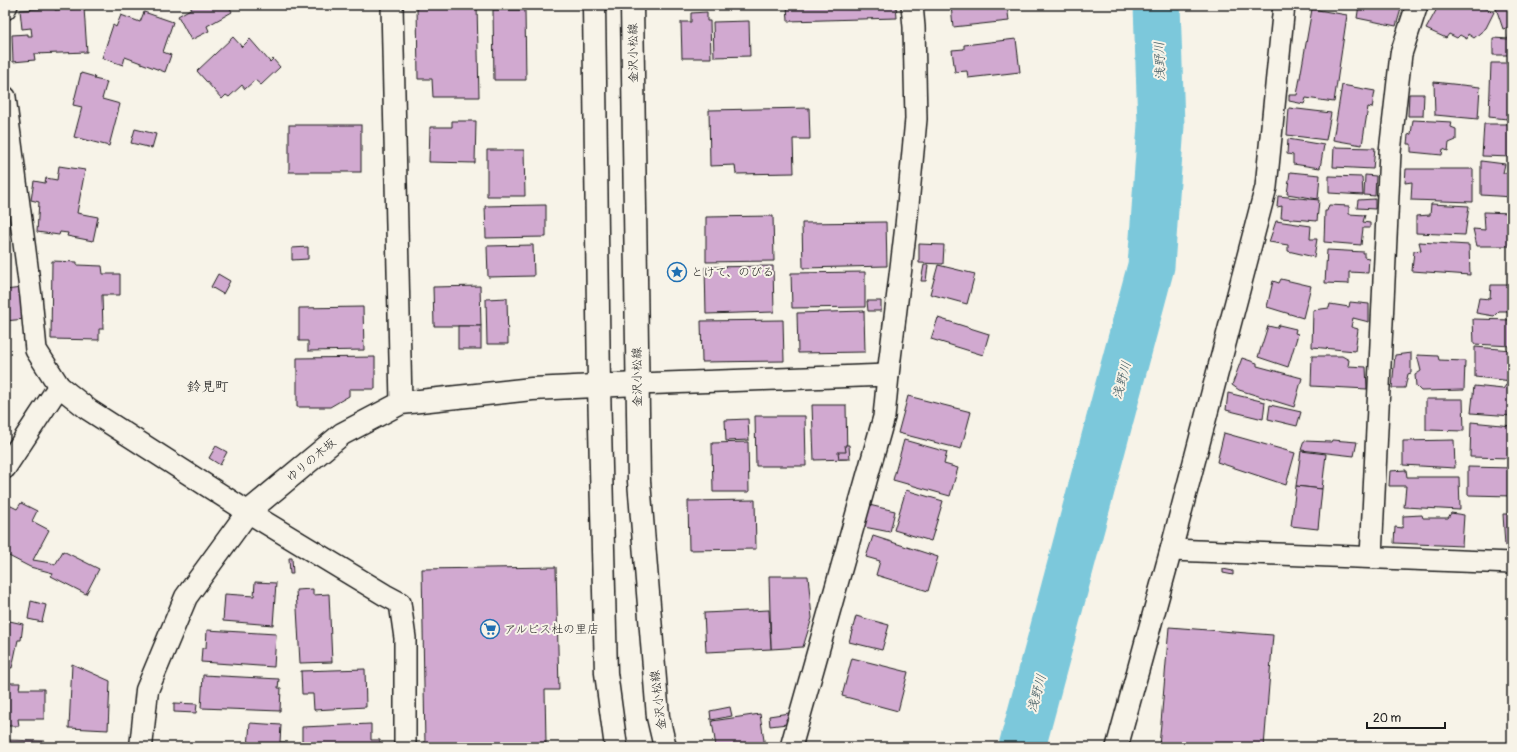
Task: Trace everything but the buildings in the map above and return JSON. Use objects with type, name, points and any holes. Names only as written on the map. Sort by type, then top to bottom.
[{"type":"main road","points":[[594,5],[599,386],[606,673],[616,747]]},
{"type":"main road","name":"金沢小松線","points":[[632,5],[639,482],[658,717],[665,747]]},
{"type":"main road","name":"ゆりの木坂","points":[[141,747],[147,690],[186,597],[248,512],[342,434],[401,403],[532,389],[638,384]]},
{"type":"street","points":[[5,9],[7,5]]},
{"type":"street","points":[[392,5],[401,403]]},
{"type":"street","points":[[791,747],[884,417],[906,226],[916,119],[914,27],[912,5]]},
{"type":"street","points":[[1117,747],[1171,550],[1266,187],[1284,5]]},
{"type":"street","points":[[1371,557],[1390,152],[1401,54],[1417,5]]},
{"type":"street","points":[[5,97],[31,296],[36,350],[59,386],[89,410],[248,512],[400,603],[405,638],[405,747]]},
{"type":"street","points":[[638,384],[888,375]]},
{"type":"street","points":[[5,468],[59,386]]},
{"type":"street","points":[[1171,550],[1512,562]]},
{"type":"waterway","name":"浅野川","points":[[1022,747],[1151,266],[1161,125],[1157,5]]},
{"type":"place","name":"とけて、のびる","points":[[677,272]]},
{"type":"place","name":"アルビス杜の里店","points":[[490,629]]},
{"type":"district","name":"鈴見町","points":[[208,386]]}]
